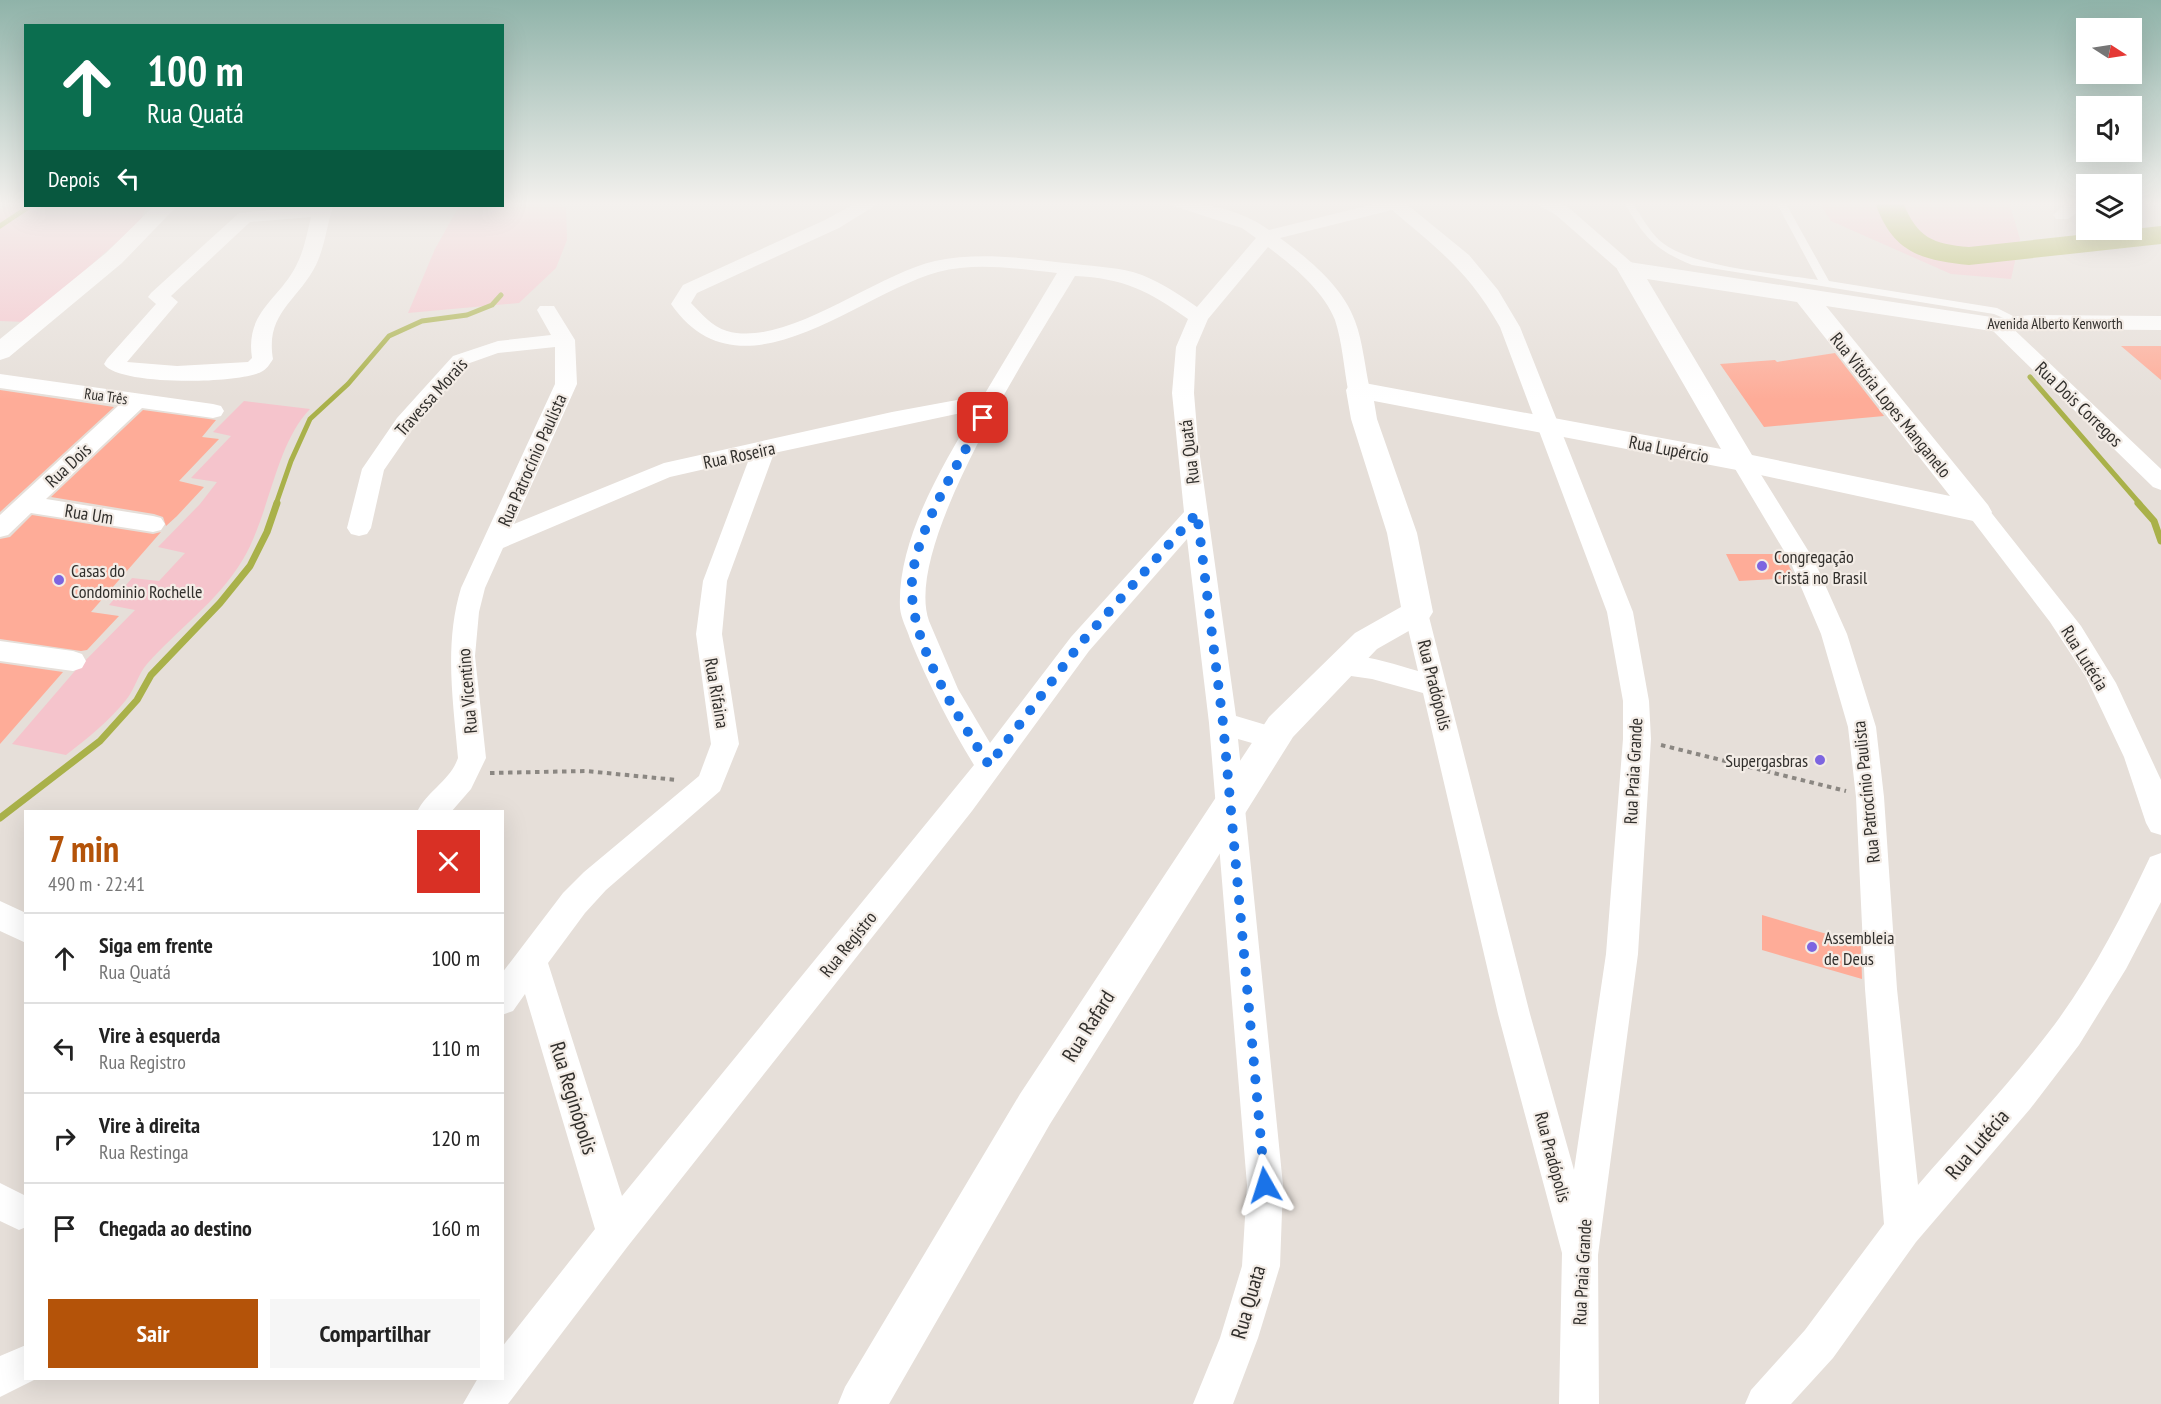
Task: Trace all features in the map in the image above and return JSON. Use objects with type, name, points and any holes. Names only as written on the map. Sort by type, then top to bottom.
[{"type":"street","points":[[0,352],[102,268]]},
{"type":"street","points":[[190,268],[158,297],[168,302],[114,364],[121,368],[170,374],[246,370],[255,367],[263,359],[258,336],[267,316],[304,268]]},
{"type":"street","points":[[736,268],[698,286],[685,295],[681,304],[702,326],[719,336],[741,341],[760,341],[791,331],[880,287],[936,268]]},
{"type":"street","points":[[1055,268],[1122,275],[1153,286],[1199,317]]},
{"type":"street","name":"Rua Quatá","points":[[1231,802],[1183,393],[1186,346],[1199,317],[1241,268]]},
{"type":"street","name":"Rua Pradópolis","points":[[1302,268],[1332,296],[1345,321],[1364,418],[1402,533],[1417,612],[1514,1014],[1580,1255]]},
{"type":"street","name":"Rua Praia Grande","points":[[1469,268],[1491,294],[1514,337],[1620,612],[1635,691],[1637,739],[1622,954],[1580,1255],[1579,1404]]},
{"type":"street","points":[[989,765],[954,711],[934,670],[913,610],[912,580],[934,510],[993,400],[1069,269]]},
{"type":"street","name":"Avenida Alberto Kenworth","points":[[1629,269],[1816,291],[1998,325],[2161,323]]},
{"type":"street","name":"Rua Patrocínio Paulista","points":[[1629,269],[1802,560],[1834,634],[1862,728],[1870,797],[1881,989],[1896,1129],[1903,1229]]},
{"type":"street","name":"Rua Vitória Lopes Manganelo","points":[[1816,291],[1978,512]]},
{"type":"street","name":"Rua Patrocínio Paulista","points":[[495,542],[566,384],[568,359],[565,340],[547,310]]},
{"type":"street","name":"Rua Dois Corregos","points":[[1998,325],[2161,482]]},
{"type":"street","name":"Travessa Morais","points":[[359,528],[373,469],[405,423],[460,360],[468,355],[499,349],[565,340]]},
{"type":"street","name":"Rua Três","points":[[0,381],[213,411]]},
{"type":"street","name":"Rua Lupércio","points":[[1359,390],[1742,462],[1978,512]]},
{"type":"street","name":"Rua Dois","points":[[0,529],[137,400]]},
{"type":"street","name":"Rua Roseira","points":[[495,542],[643,477],[892,419],[993,400]]},
{"type":"street","name":"Rua Rifaina","points":[[504,998],[532,963],[574,903],[594,881],[710,783],[725,744],[709,634],[715,581],[764,450]]},
{"type":"street","name":"Rua Um","points":[[26,504],[153,524]]},
{"type":"street","name":"Rua Lutécia","points":[[1978,512],[2084,651],[2130,744],[2155,800],[2161,823]]},
{"type":"street","name":"Rua Registro","points":[[504,1377],[615,1233],[989,765],[1080,644],[1197,513]]},
{"type":"street","name":"Rua Vicentino","points":[[468,773],[472,747],[462,656],[463,633],[473,588],[495,542]]},
{"type":"street","name":"Rua Rafard","points":[[862,1404],[1035,1109],[1273,738],[1339,666],[1366,641],[1417,612]]},
{"type":"street","points":[[0,651],[73,661]]},
{"type":"street","points":[[1339,666],[1372,669],[1434,685]]},
{"type":"street","points":[[1223,723],[1273,738]]},
{"type":"street","points":[[433,810],[468,773]]},
{"type":"street","name":"Rua Quata","points":[[1212,1404],[1239,1338],[1261,1266],[1265,1185],[1231,802]]},
{"type":"street","name":"Rua Lutécia","points":[[1765,1404],[1819,1344],[1903,1229],[2018,1097],[2067,1034],[2115,959],[2156,882],[2161,866]]},
{"type":"street","points":[[0,915],[24,928]]},
{"type":"street","name":"Rua Reginópolis","points":[[532,963],[615,1233]]},
{"type":"street","points":[[0,1377],[24,1365]]},
{"type":"street","name":"Rua Registro","points":[[483,1404],[502,1380]]},
{"type":"lane","points":[[1716,268],[1816,291],[1996,311],[2022,323]]},
{"type":"lane","points":[[1807,268],[1816,291]]},
{"type":"path","points":[[1637,739],[1870,797]]},
{"type":"path","points":[[468,773],[586,771],[710,783]]},
{"type":"shaded area","points":[[0,268],[88,268],[26,322],[0,321]]},
{"type":"shaded area","points":[[427,268],[556,268],[519,303],[408,313]]},
{"type":"shaded area","points":[[1936,268],[2014,268],[2011,279],[1951,274]]},
{"type":"shaded area","points":[[244,401],[310,409],[298,424],[289,441],[252,543],[232,576],[147,664],[129,696],[119,708],[74,749],[66,755],[12,744],[74,672],[135,610],[109,605],[132,578],[159,581],[185,553],[158,547],[200,504],[217,482],[191,478],[231,436],[213,432]]},
{"type":"building","points":[[2121,346],[2161,346],[2161,380]]},
{"type":"building","points":[[1835,353],[1884,416],[1764,427],[1720,364],[1775,360],[1777,362]]},
{"type":"building","points":[[0,390],[114,407],[0,512]]},
{"type":"building","name":"Casas do Condominio Rochelle","points":[[143,410],[216,420],[202,437],[219,439],[179,481],[204,487],[177,516],[166,526],[163,517],[154,514],[51,497]]},
{"type":"building","name":"Casas do Condominio Rochelle","points":[[32,515],[153,534],[161,532],[91,612],[119,616],[87,650],[0,639],[0,539],[10,537]]},
{"type":"building","name":"Congregação Cristã no Brasil","points":[[1726,554],[1783,554],[1795,578],[1739,581]]},
{"type":"building","points":[[0,663],[63,672],[0,744]]},
{"type":"building","name":"Assembleia de Deus","points":[[1762,915],[1861,944],[1862,979],[1762,950]]},
{"type":"waterway","points":[[276,504],[291,461],[310,419],[348,384],[389,336],[422,321],[467,315],[492,305],[501,295]]},
{"type":"waterway","points":[[2030,377],[2140,504]]},
{"type":"waterway","points":[[0,818],[100,741],[137,700],[151,675],[220,603],[250,566],[267,532],[277,503]]},
{"type":"waterway","points":[[2138,503],[2154,521],[2161,541]]},
{"type":"place","name":"Congregação Cristã no Brasil","points":[[1762,566]]},
{"type":"place","name":"Casas do Condominio Rochelle","points":[[59,580]]},
{"type":"place","name":"Supergasbras","points":[[1820,760]]},
{"type":"place","name":"Assembleia de Deus","points":[[1812,947]]},
{"type":"route","points":[[983,418],[934,510],[912,580],[913,610],[943,692],[989,765],[1080,644],[1197,513],[1231,802],[1265,1185]]}]
